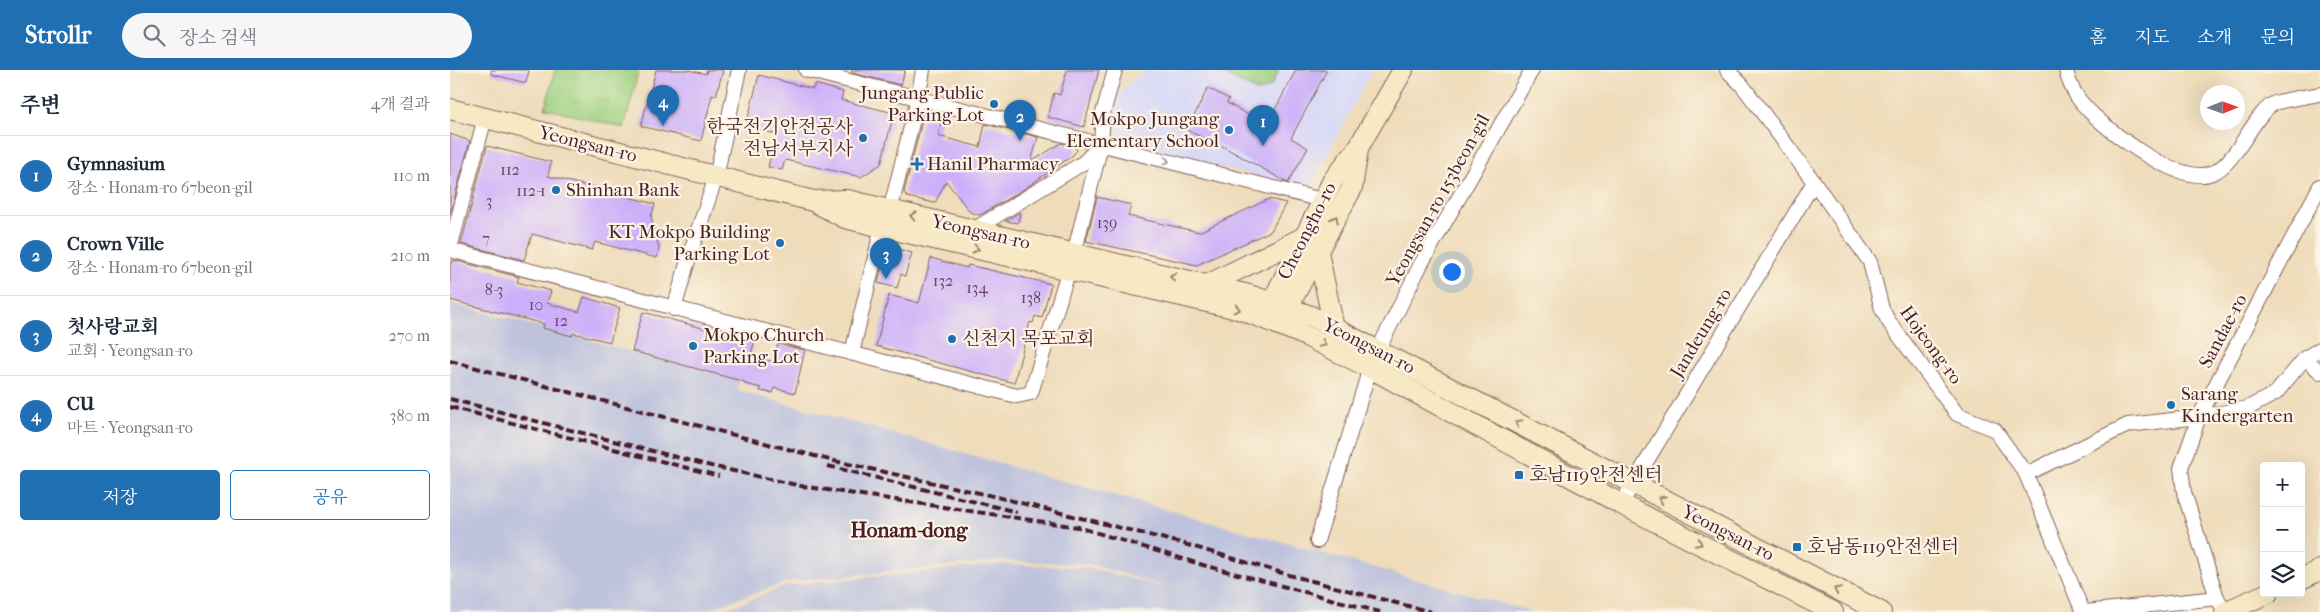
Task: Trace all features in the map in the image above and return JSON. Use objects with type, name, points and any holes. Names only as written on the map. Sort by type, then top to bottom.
[{"type":"street","points":[[674,309],[689,256],[716,177],[739,70]]},
{"type":"street","points":[[806,70],[1322,200]]},
{"type":"street","points":[[852,353],[918,98],[923,70]]},
{"type":"street","points":[[485,118],[450,249],[674,309],[1017,396],[1031,393],[1072,262],[1102,145],[1104,114],[1115,70]]},
{"type":"street","name":"Cheongho-ro","points":[[1275,314],[1304,237],[1322,200],[1333,180],[1358,148],[1403,70]]},
{"type":"street","name":"Yeongsan-ro 153beon-gil","points":[[1317,541],[1374,359],[1421,264],[1532,70]]},
{"type":"street","name":"Hojeong-ro","points":[[1727,70],[1742,85],[1814,182],[1870,262],[1882,309],[1889,322],[1958,414],[1995,430],[2026,474],[2084,612]]},
{"type":"street","points":[[2066,70],[2072,87],[2089,110],[2156,161],[2193,176],[2203,176],[2218,170],[2275,102],[2320,94]]},
{"type":"street","name":"Yeongsan-ro","points":[[450,109],[813,201],[847,200],[886,219],[1072,262],[1208,285],[1275,314],[1302,334],[1374,359],[1632,483],[1881,612]]},
{"type":"street","points":[[973,230],[1082,162],[1102,145]]},
{"type":"street","name":"Cheongho-ro","points":[[1275,314],[1318,252],[1352,188],[1358,148]]},
{"type":"street","name":"Jandeung-ro","points":[[1621,504],[1814,182]]},
{"type":"street","name":"Sandae-ro","points":[[2224,608],[2184,492],[2181,468],[2199,418],[2320,186]]},
{"type":"street","name":"Yeongsan-ro","points":[[886,219],[973,230],[1072,262],[1242,310],[1311,316],[1334,328],[1374,359],[1621,504],[1833,612]]},
{"type":"street","points":[[1208,285],[1304,237]]},
{"type":"street","points":[[1318,252],[1334,328]]},
{"type":"street","points":[[2026,474],[2128,425],[2199,418],[2248,408],[2276,393],[2305,358],[2320,349]]},
{"type":"street","points":[[2305,358],[2320,372]]},
{"type":"street","points":[[2305,577],[2320,570]]},
{"type":"street","points":[[2084,612],[2224,608],[2260,596]]},
{"type":"shaded area","name":"Mokpo Jungang Elementary School","points":[[1146,70],[1372,70],[1309,188],[1301,188],[1123,141],[1113,119],[1121,91]]},
{"type":"shaded area","points":[[450,303],[739,380],[737,390],[1533,612],[718,612],[789,585],[1004,564],[1090,568],[1187,593],[1090,564],[1001,561],[790,581],[700,612],[450,612]]},
{"type":"green space","points":[[555,70],[639,70],[624,128],[545,108]]},
{"type":"green space","points":[[1217,70],[1279,70],[1271,86],[1259,92]]},
{"type":"building","points":[[491,70],[529,70],[526,83],[491,74]]},
{"type":"building","points":[[656,70],[688,70],[706,74],[707,70],[723,70],[716,96],[712,95],[701,141],[641,126]]},
{"type":"building","points":[[852,70],[905,70],[901,85],[852,73]]},
{"type":"building","points":[[1067,70],[1099,70],[1084,127],[1048,117],[1054,93],[1060,95]]},
{"type":"building","points":[[1296,70],[1327,70],[1291,138],[1308,148],[1288,183],[1208,138],[1207,140],[1187,130],[1208,88],[1229,99],[1227,103],[1267,125]]},
{"type":"building","points":[[759,75],[813,89],[815,84],[843,92],[841,100],[894,113],[881,164],[861,177],[785,160],[782,170],[768,167],[776,134],[746,126]]},
{"type":"building","points":[[925,109],[943,114],[938,136],[980,147],[985,124],[1038,137],[1031,162],[1061,143],[1075,147],[1077,150],[1072,156],[1024,189],[980,215],[970,212],[946,181],[935,203],[907,197],[904,192]]},
{"type":"building","points":[[450,134],[470,141],[450,214]]},
{"type":"building","points":[[487,146],[551,162],[548,176],[655,204],[651,217],[659,248],[657,258],[595,242],[592,250],[532,234],[524,260],[461,244]]},
{"type":"building","points":[[1097,197],[1131,205],[1128,216],[1199,232],[1269,199],[1286,203],[1271,231],[1197,265],[1086,241]]},
{"type":"building","points":[[1020,212],[1018,223],[1005,221]]},
{"type":"building","points":[[887,246],[912,253],[905,276],[901,274],[897,288],[878,283]]},
{"type":"building","points":[[931,258],[967,268],[968,265],[1051,284],[1042,318],[1035,316],[1033,323],[1030,322],[1014,383],[876,346],[889,295],[919,303]]},
{"type":"building","points":[[453,260],[519,277],[517,282],[551,291],[547,303],[579,312],[584,297],[620,308],[610,342],[573,333],[572,336],[543,328],[544,324],[450,300],[450,263]]},
{"type":"building","name":"Mokpo Church Parking Lot","points":[[643,312],[754,342],[751,356],[774,362],[778,344],[805,350],[795,393],[774,388],[773,393],[760,391],[761,388],[745,384],[745,382],[632,351]]},
{"type":"railway","points":[[450,361],[830,460],[993,496],[1181,543],[1289,575],[1431,612]]},
{"type":"railway","points":[[450,399],[711,466],[801,486],[1078,527],[1203,565],[1380,612]]},
{"type":"railway","points":[[450,407],[719,476]]},
{"type":"railway","points":[[828,466],[1017,512]]},
{"type":"place","name":"Jungang Public Parking Lot","points":[[994,104]]},
{"type":"place","name":"CU","points":[[663,126]]},
{"type":"place","name":"Mokpo Jungang Elementary School","points":[[1229,130]]},
{"type":"place","name":"한국전기안전공사 전남서부지사","points":[[863,138]]},
{"type":"place","name":"Crown Ville","points":[[1020,141]]},
{"type":"place","name":"Gymnasium","points":[[1263,146]]},
{"type":"place","name":"Hanil Pharmacy","points":[[917,164]]},
{"type":"place","name":"Shinhan Bank","points":[[556,190]]},
{"type":"place","name":"KT Mokpo Building Parking Lot","points":[[780,243]]},
{"type":"place","name":"첫사랑교회","points":[[886,279]]},
{"type":"place","name":"신천지 목포교회","points":[[952,339]]},
{"type":"place","name":"Mokpo Church Parking Lot","points":[[693,346]]},
{"type":"place","name":"Sarang Kindergarten","points":[[2171,405]]},
{"type":"place","name":"호남119안전센터","points":[[1519,475]]},
{"type":"place","name":"호남동119안전센터","points":[[1797,547]]},
{"type":"district","name":"Honam-dong","points":[[909,530]]}]
